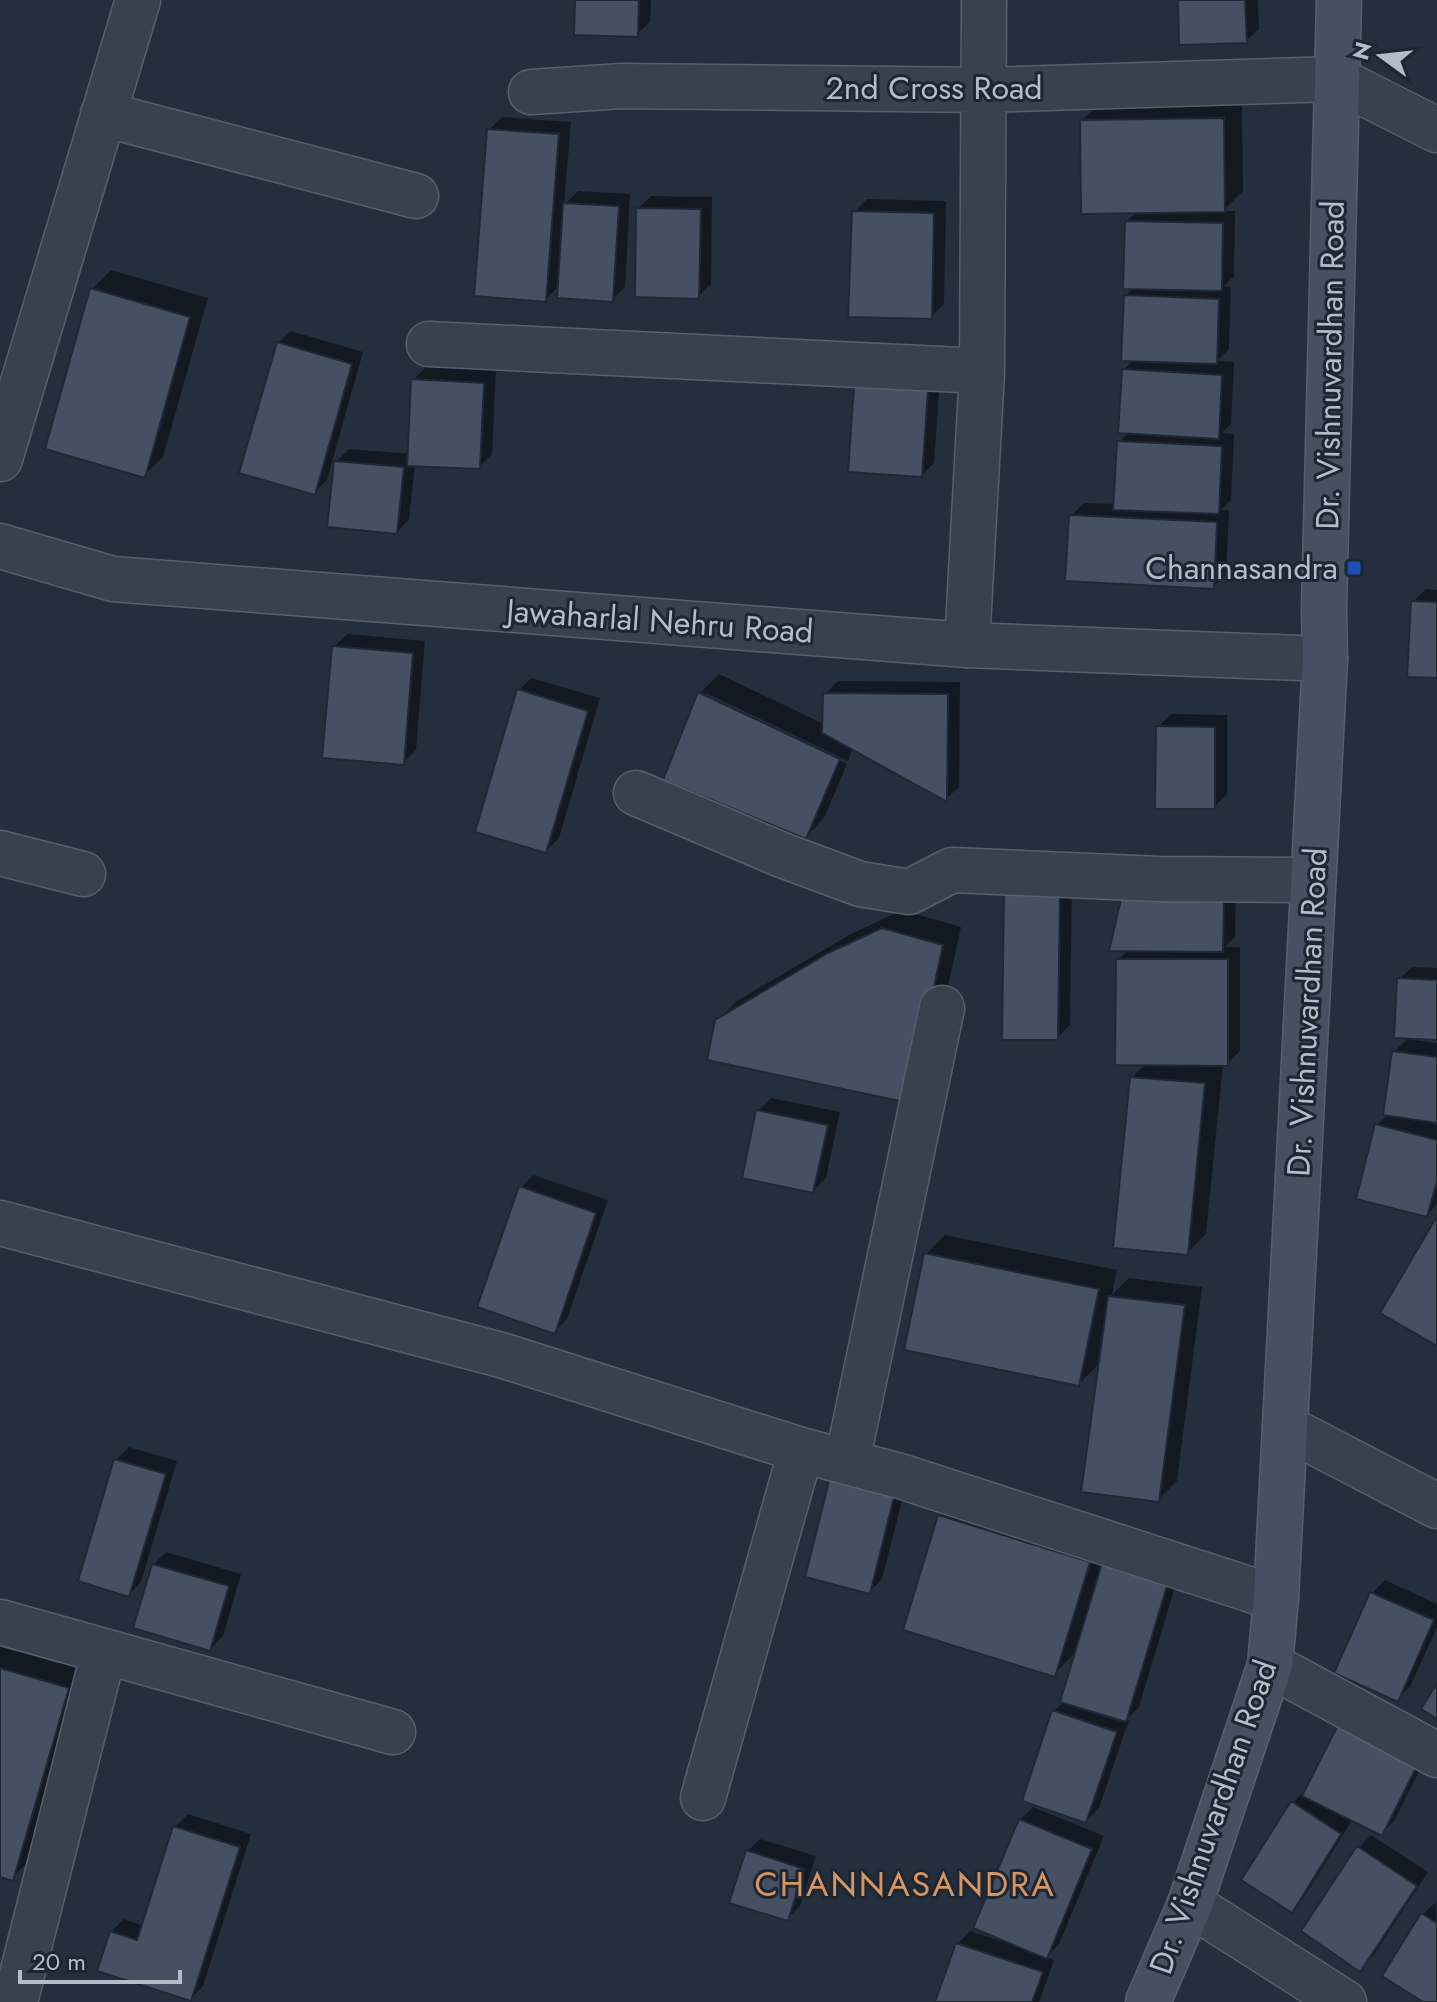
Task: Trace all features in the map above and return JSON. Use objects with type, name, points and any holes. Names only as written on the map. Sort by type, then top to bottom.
[{"type":"main road","name":"Dr. Vishnuvardhan Road","points":[[1148,2002],[1190,1904],[1270,1665],[1325,659],[1339,0]]},
{"type":"street","points":[[0,459],[138,0]]},
{"type":"street","points":[[967,645],[982,371],[984,0]]},
{"type":"street","points":[[1336,79],[1437,130]]},
{"type":"street","name":"2nd Cross Road","points":[[531,92],[622,86],[983,90],[1336,79]]},
{"type":"street","points":[[103,114],[416,196]]},
{"type":"street","points":[[429,344],[982,371]]},
{"type":"street","name":"Jawaharlal Nehru Road","points":[[0,546],[113,579],[967,645],[1325,659]]},
{"type":"street","points":[[636,793],[782,855],[860,884],[909,892],[952,870],[1159,879],[1313,880]]},
{"type":"street","points":[[0,853],[83,874]]},
{"type":"street","points":[[847,1462],[942,1008]]},
{"type":"street","points":[[0,1223],[501,1355],[801,1450],[900,1476],[1276,1598]]},
{"type":"street","points":[[1285,1427],[1437,1506]]},
{"type":"street","points":[[703,1798],[801,1450]]},
{"type":"street","points":[[0,1622],[393,1732]]},
{"type":"street","points":[[15,2002],[104,1651]]},
{"type":"street","points":[[1270,1665],[1437,1755]]},
{"type":"street","points":[[1190,1904],[1344,2002]]},
{"type":"building","points":[[575,0],[639,0],[638,37],[574,35]]},
{"type":"building","points":[[1178,0],[1245,0],[1247,43],[1179,45]]},
{"type":"building","points":[[1224,118],[1225,212],[1081,214],[1080,120]]},
{"type":"building","points":[[487,129],[559,134],[546,302],[474,296]]},
{"type":"building","points":[[563,203],[619,206],[613,302],[557,298]]},
{"type":"building","points":[[636,208],[701,209],[699,299],[635,297]]},
{"type":"building","points":[[852,211],[934,213],[932,319],[848,317]]},
{"type":"building","points":[[1125,221],[1223,223],[1222,291],[1123,289]]},
{"type":"building","points":[[90,288],[190,317],[145,478],[45,449]]},
{"type":"building","points":[[1124,295],[1219,299],[1217,364],[1121,361]]},
{"type":"building","points":[[277,342],[352,364],[315,495],[239,473]]},
{"type":"building","points":[[1122,369],[1222,375],[1219,439],[1118,433]]},
{"type":"building","points":[[411,379],[484,383],[480,469],[407,466]]},
{"type":"building","points":[[854,386],[928,390],[922,477],[848,472]]},
{"type":"building","points":[[1117,441],[1222,446],[1219,514],[1113,510]]},
{"type":"building","points":[[334,461],[404,467],[397,534],[327,527]]},
{"type":"building","points":[[1069,515],[1217,522],[1214,589],[1065,581]]},
{"type":"building","points":[[1411,601],[1437,602],[1437,678],[1407,677]]},
{"type":"building","points":[[332,646],[413,653],[404,765],[322,758]]},
{"type":"building","points":[[517,689],[588,711],[546,853],[475,832]]},
{"type":"building","points":[[698,692],[840,759],[806,839],[663,780]]},
{"type":"building","points":[[823,693],[948,694],[947,802],[822,733]]},
{"type":"building","points":[[1156,726],[1215,727],[1215,809],[1155,809]]},
{"type":"building","points":[[1004,889],[1060,890],[1058,1040],[1002,1040]]},
{"type":"building","points":[[1122,895],[1224,897],[1223,952],[1109,951]]},
{"type":"building","points":[[882,928],[943,945],[909,1103],[707,1060],[715,1020],[828,953]]},
{"type":"building","points":[[1116,959],[1228,959],[1228,1066],[1115,1065]]},
{"type":"building","points":[[1397,978],[1437,980],[1437,1040],[1394,1038]]},
{"type":"building","points":[[1392,1051],[1437,1057],[1437,1123],[1383,1115]]},
{"type":"building","points":[[1130,1077],[1205,1083],[1188,1255],[1113,1248]]},
{"type":"building","points":[[756,1110],[828,1125],[813,1193],[742,1178]]},
{"type":"building","points":[[1375,1124],[1437,1140],[1437,1181],[1427,1217],[1356,1199]]},
{"type":"building","points":[[519,1186],[596,1213],[555,1334],[477,1307]]},
{"type":"building","points":[[1437,1216],[1437,1346],[1380,1313]]},
{"type":"building","points":[[924,1253],[1099,1289],[1079,1386],[904,1350]]},
{"type":"building","points":[[1108,1296],[1185,1305],[1159,1502],[1081,1492]]},
{"type":"building","points":[[114,1459],[166,1474],[129,1597],[78,1581]]},
{"type":"building","points":[[830,1477],[895,1493],[870,1594],[805,1577]]},
{"type":"building","points":[[938,1515],[1090,1562],[1055,1677],[903,1630]]},
{"type":"building","points":[[1102,1563],[1168,1583],[1126,1722],[1060,1702]]},
{"type":"building","points":[[152,1564],[229,1586],[210,1651],[133,1628]]},
{"type":"building","points":[[1370,1592],[1434,1620],[1398,1702],[1334,1673]]},
{"type":"building","points":[[0,1668],[69,1688],[13,1881],[0,1877]]},
{"type":"building","points":[[1437,1683],[1437,1719],[1421,1709]]},
{"type":"building","points":[[1052,1710],[1117,1732],[1086,1823],[1022,1801]]},
{"type":"building","points":[[1340,1721],[1420,1760],[1382,1836],[1302,1796]]},
{"type":"building","points":[[1291,1801],[1341,1834],[1292,1913],[1241,1880]]},
{"type":"building","points":[[1019,1819],[1092,1849],[1047,1959],[973,1928]]},
{"type":"building","points":[[173,1826],[240,1847],[191,2001],[97,1971],[110,1931],[137,1940]]},
{"type":"building","points":[[1357,1846],[1417,1886],[1360,1972],[1301,1931]]},
{"type":"building","points":[[746,1850],[804,1869],[788,1921],[729,1903]]},
{"type":"building","points":[[1421,1913],[1437,1923],[1437,2002],[1423,2002],[1382,1976]]},
{"type":"building","points":[[956,1943],[1043,1972],[1032,2002],[935,2002]]},
{"type":"place","name":"Channasandra","points":[[1354,568]]},
{"type":"district","name":"CHANNASANDRA","points":[[905,1884]]}]
